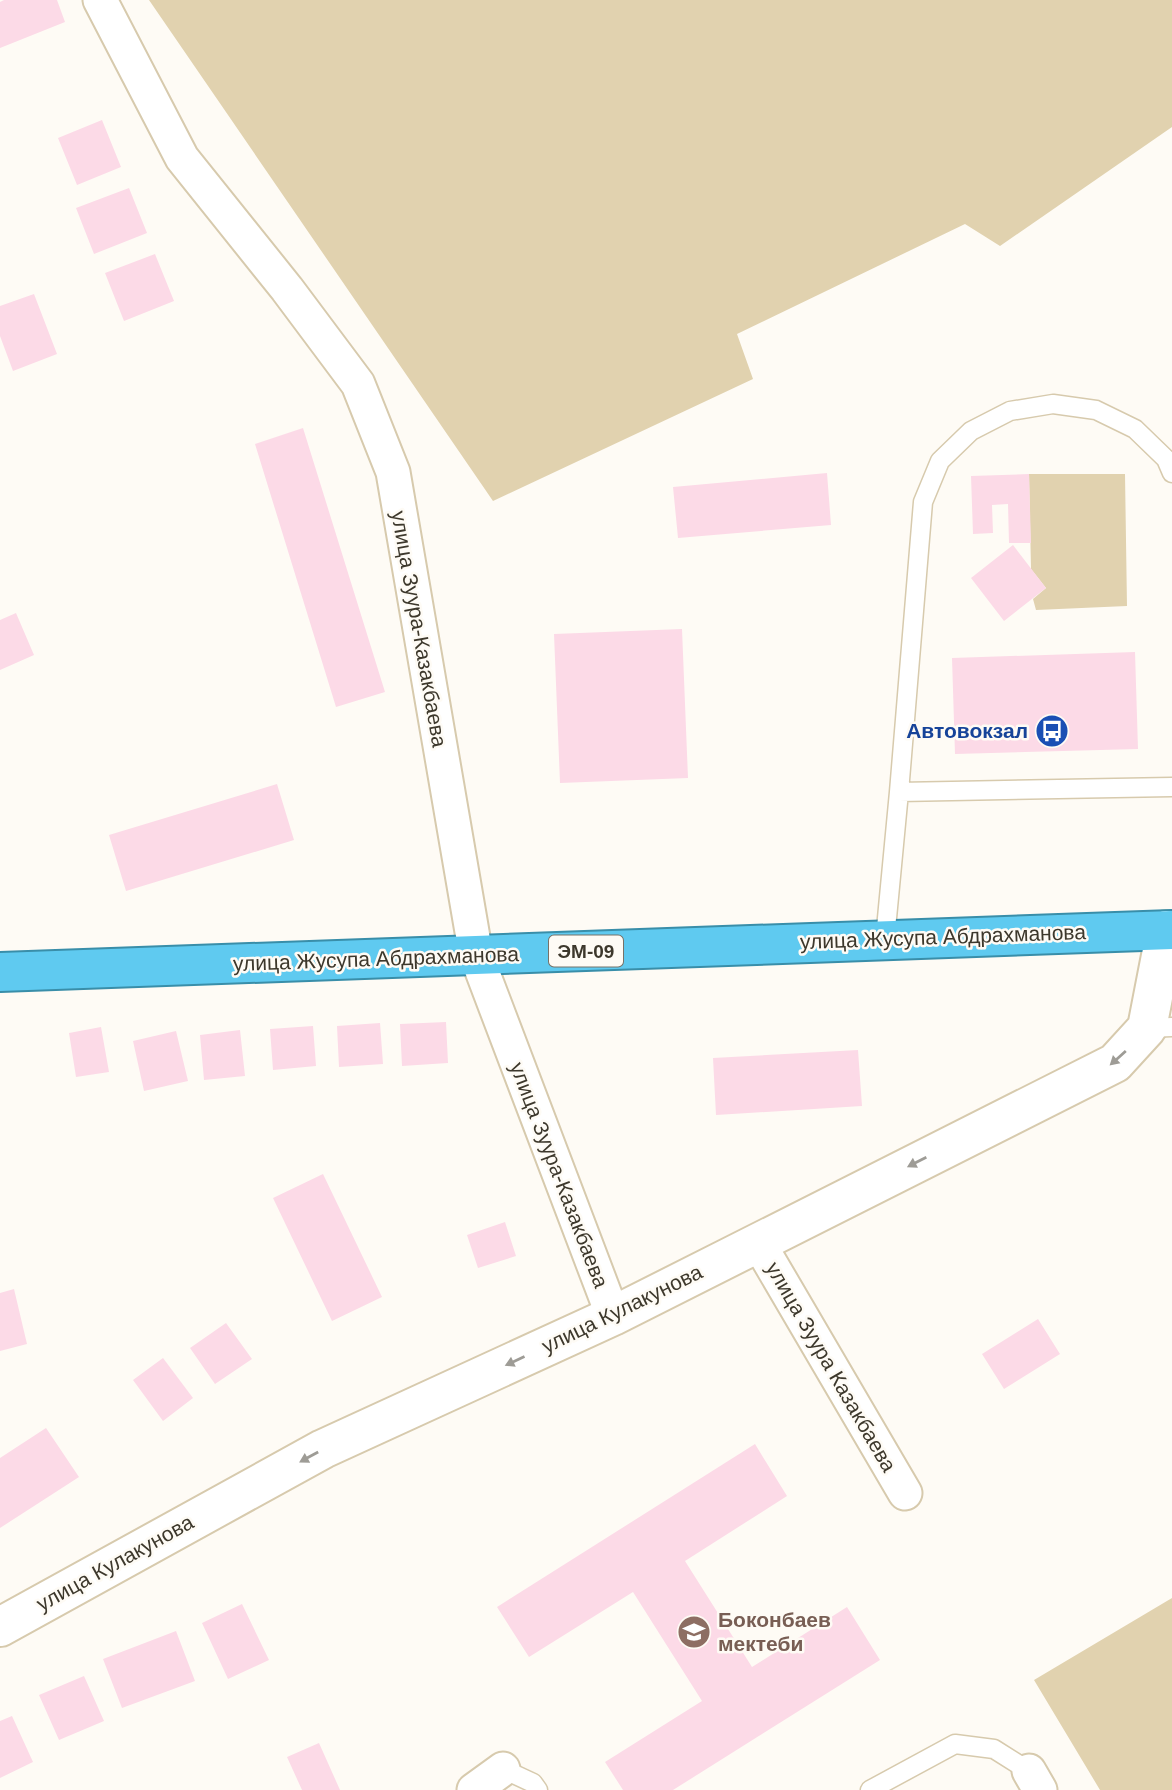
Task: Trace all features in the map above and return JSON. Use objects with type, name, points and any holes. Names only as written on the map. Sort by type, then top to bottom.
[{"type":"highway","name":"улица Жусупа Абдрахманова","points":[[0,972],[1169,930]]},
{"type":"street","name":"улица Зуура-Казакбаева","points":[[100,0],[182,158],[287,289],[358,384],[393,472],[475,956],[613,1316]]},
{"type":"street","name":"улица Кулакунова","points":[[0,1627],[323,1449],[613,1316],[1115,1063],[1160,1027],[1169,930]]},
{"type":"street","name":"улица Зуура Казакбаева","points":[[758,1242],[905,1493]]},
{"type":"street","points":[[474,1790],[503,1769]]},
{"type":"lane","points":[[885,939],[923,502],[940,461],[971,431],[1000,416],[1010,411],[1053,404],[1096,410],[1135,429],[1166,459],[1172,473]]},
{"type":"lane","points":[[899,792],[1172,787]]},
{"type":"lane","points":[[870,1790],[955,1744],[994,1749],[1035,1781]]},
{"type":"lane","points":[[503,1769],[533,1783],[538,1790]]},
{"type":"shaded area","points":[[149,0],[1172,0],[1172,127],[1000,246],[965,224],[737,334],[753,379],[493,501]]},
{"type":"shaded area","points":[[1029,474],[1125,474],[1127,606],[1036,610],[1033,599],[1046,588],[1031,569]]},
{"type":"shaded area","points":[[1172,1598],[1172,1790],[1100,1790],[1034,1680]]},
{"type":"building","points":[[57,0],[65,22],[0,48],[0,2]]},
{"type":"building","points":[[102,120],[121,167],[77,185],[58,138]]},
{"type":"building","points":[[129,188],[147,233],[94,254],[76,208]]},
{"type":"building","points":[[155,254],[174,301],[124,321],[105,273]]},
{"type":"building","points":[[34,294],[57,354],[13,371],[0,336],[0,306]]},
{"type":"building","points":[[303,428],[385,692],[336,707],[255,444]]},
{"type":"building","points":[[827,473],[831,525],[678,538],[673,487]]},
{"type":"building","points":[[1029,474],[1031,543],[1009,543],[1008,504],[992,505],[993,533],[973,534],[971,476]]},
{"type":"building","points":[[1013,545],[1046,588],[1004,621],[971,578]]},
{"type":"building","points":[[16,613],[34,655],[0,670],[0,620]]},
{"type":"building","points":[[682,629],[688,778],[560,783],[554,634]]},
{"type":"building","points":[[1135,652],[1138,749],[955,754],[952,658]]},
{"type":"building","points":[[277,784],[294,840],[126,891],[109,835]]},
{"type":"building","points":[[446,1022],[448,1063],[402,1066],[400,1024]]},
{"type":"building","points":[[380,1023],[383,1064],[339,1067],[337,1026]]},
{"type":"building","points":[[313,1026],[316,1066],[273,1070],[270,1029]]},
{"type":"building","points":[[101,1027],[109,1072],[76,1077],[69,1033]]},
{"type":"building","points":[[240,1030],[245,1076],[204,1080],[200,1035]]},
{"type":"building","points":[[176,1031],[188,1081],[144,1091],[133,1041]]},
{"type":"building","points":[[858,1050],[862,1106],[716,1115],[713,1058]]},
{"type":"building","points":[[323,1174],[382,1297],[332,1321],[273,1198]]},
{"type":"building","points":[[505,1222],[516,1256],[478,1268],[467,1235]]},
{"type":"building","points":[[14,1289],[27,1344],[0,1351],[0,1293]]},
{"type":"building","points":[[1038,1319],[1060,1354],[1004,1389],[982,1354]]},
{"type":"building","points":[[226,1323],[252,1359],[215,1384],[190,1348]]},
{"type":"building","points":[[163,1358],[193,1398],[163,1421],[133,1380]]},
{"type":"building","points":[[46,1428],[79,1477],[0,1528],[0,1458]]},
{"type":"building","name":"Боконбаев мектеби","points":[[755,1444],[787,1496],[685,1561],[752,1667],[847,1607],[880,1660],[673,1790],[623,1790],[605,1762],[702,1701],[633,1592],[529,1657],[497,1607]]},
{"type":"building","points":[[242,1604],[269,1660],[228,1679],[202,1623]]},
{"type":"building","points":[[176,1631],[195,1681],[122,1708],[103,1659]]},
{"type":"building","points":[[84,1676],[104,1721],[59,1740],[39,1695]]},
{"type":"building","points":[[12,1716],[33,1762],[0,1778],[0,1721]]},
{"type":"building","points":[[319,1743],[340,1790],[302,1790],[287,1757]]},
{"type":"place","name":"Автовокзал","points":[[1052,731]]},
{"type":"place","name":"Боконбаев мектеби","points":[[694,1632]]}]
